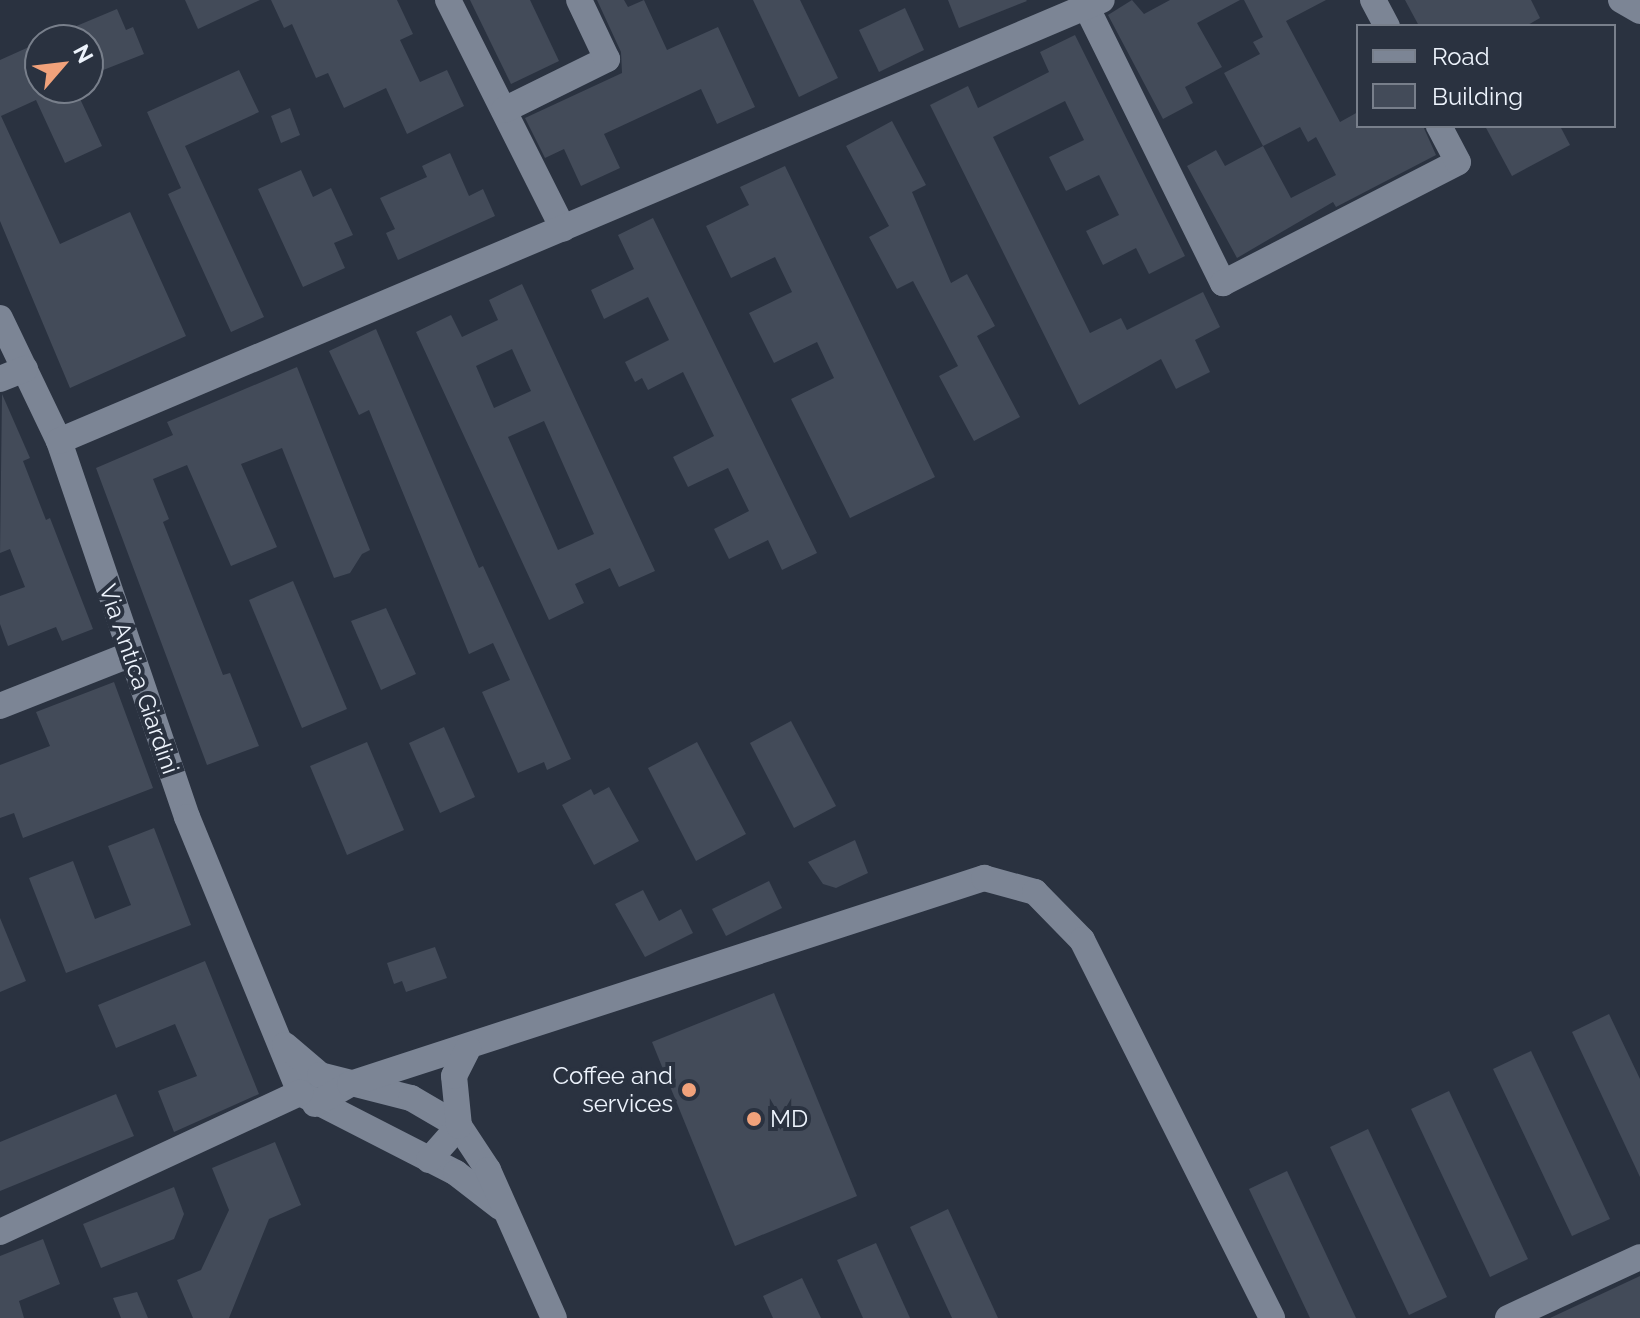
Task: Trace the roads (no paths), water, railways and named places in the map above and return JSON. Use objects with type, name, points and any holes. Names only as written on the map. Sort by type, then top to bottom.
[{"type":"street","points":[[448,0],[563,229]]},
{"type":"street","points":[[504,110],[607,59],[579,0]]},
{"type":"street","points":[[1373,0],[1386,24]]},
{"type":"street","points":[[1621,0],[1640,11]]},
{"type":"street","points":[[59,441],[1091,3],[1223,283],[1458,162],[1440,128]]},
{"type":"street","name":"Via Antica Giardini","points":[[0,318],[59,441],[129,655],[187,817],[279,1040],[307,1098]]},
{"type":"street","points":[[0,379],[25,369]]},
{"type":"street","points":[[0,706],[129,655]]},
{"type":"street","points":[[0,1232],[307,1098],[984,878],[1035,892],[1082,940],[1119,1003],[1272,1318]]},
{"type":"street","name":"Via Antica Giardini","points":[[279,1040],[320,1075],[411,1098],[459,1126],[488,1170],[500,1207],[554,1318]]},
{"type":"street","points":[[429,1160],[459,1126],[454,1076],[468,1048]]},
{"type":"street","points":[[365,1129],[369,1108],[382,1091]]},
{"type":"street","points":[[307,1098],[429,1160],[500,1207]]},
{"type":"street","points":[[1508,1318],[1640,1257]]},
{"type":"place","name":"Coffee and services","points":[[689,1090]]},
{"type":"place","name":"MD","points":[[754,1119]]}]
